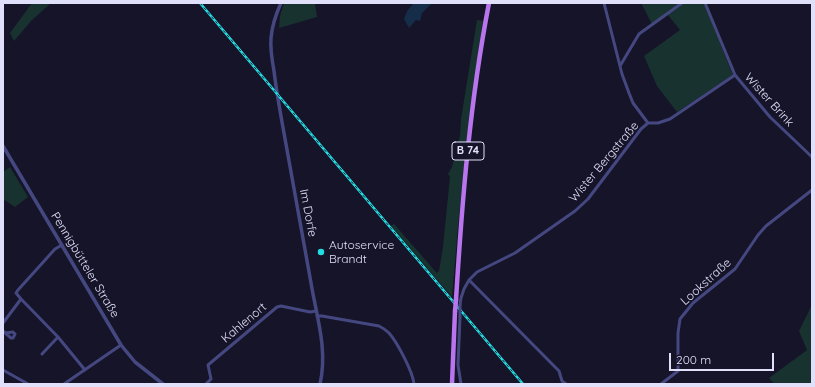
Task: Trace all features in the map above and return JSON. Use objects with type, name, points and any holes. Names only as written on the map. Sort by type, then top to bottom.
[{"type":"main road","name":"B 74","points":[[452,384],[460,232],[469,139],[489,3]]},
{"type":"street","name":"Im Dorfe","points":[[280,3],[271,38],[271,52],[277,94],[321,339],[323,370],[320,384]]},
{"type":"street","points":[[604,3],[626,86],[633,103],[648,124]]},
{"type":"street","points":[[620,66],[639,34],[682,3]]},
{"type":"street","name":"Wister Brink","points":[[704,3],[735,75],[770,118],[812,157]]},
{"type":"street","name":"Wister Bergstraße","points":[[470,280],[477,272],[515,253],[575,211],[592,193],[642,129],[648,124],[658,123],[670,119],[735,75]]},
{"type":"street","name":"Pennigbütteler Straße","points":[[3,146],[121,345],[135,362],[163,384]]},
{"type":"street","name":"Lookstraße","points":[[661,384],[678,371],[678,333],[680,318],[693,303],[735,269],[758,235],[766,226],[812,190]]},
{"type":"street","points":[[62,245],[55,249],[16,293],[58,337],[86,370]]},
{"type":"street","points":[[461,384],[458,365],[460,306],[464,289],[470,280],[559,371],[562,381],[566,384]]},
{"type":"street","points":[[3,323],[21,299]]},
{"type":"street","name":"Kahlenort","points":[[206,384],[211,379],[208,365],[277,307],[281,306],[310,312],[316,311]]},
{"type":"street","points":[[317,316],[379,326],[383,328],[390,334],[406,361],[414,384]]},
{"type":"street","points":[[42,354],[58,337]]},
{"type":"street","points":[[64,384],[121,345]]},
{"type":"street","points":[[3,370],[28,384]]},
{"type":"green space","points":[[32,3],[51,3],[31,21],[14,41],[10,33]]},
{"type":"green space","points":[[284,3],[315,3],[317,17],[279,28],[280,16]]},
{"type":"green space","points":[[641,3],[704,3],[733,75],[677,112],[657,86],[644,56],[680,30],[668,15],[653,26]]},
{"type":"green space","points":[[477,20],[483,21],[468,129],[452,297],[391,226],[394,224],[436,272],[437,273],[439,271],[450,177],[448,174],[452,167],[460,136],[461,119]]},
{"type":"green space","points":[[10,167],[28,197],[15,207],[3,199],[3,172]]},
{"type":"green space","points":[[812,305],[812,384],[775,384],[769,378],[807,350],[799,331]]},
{"type":"water","points":[[414,3],[432,3],[422,13],[420,21],[416,20],[409,28],[404,19],[407,11]]},
{"type":"railway","points":[[200,3],[523,384]]},
{"type":"place","name":"Autoservice Brandt","points":[[321,252]]}]
